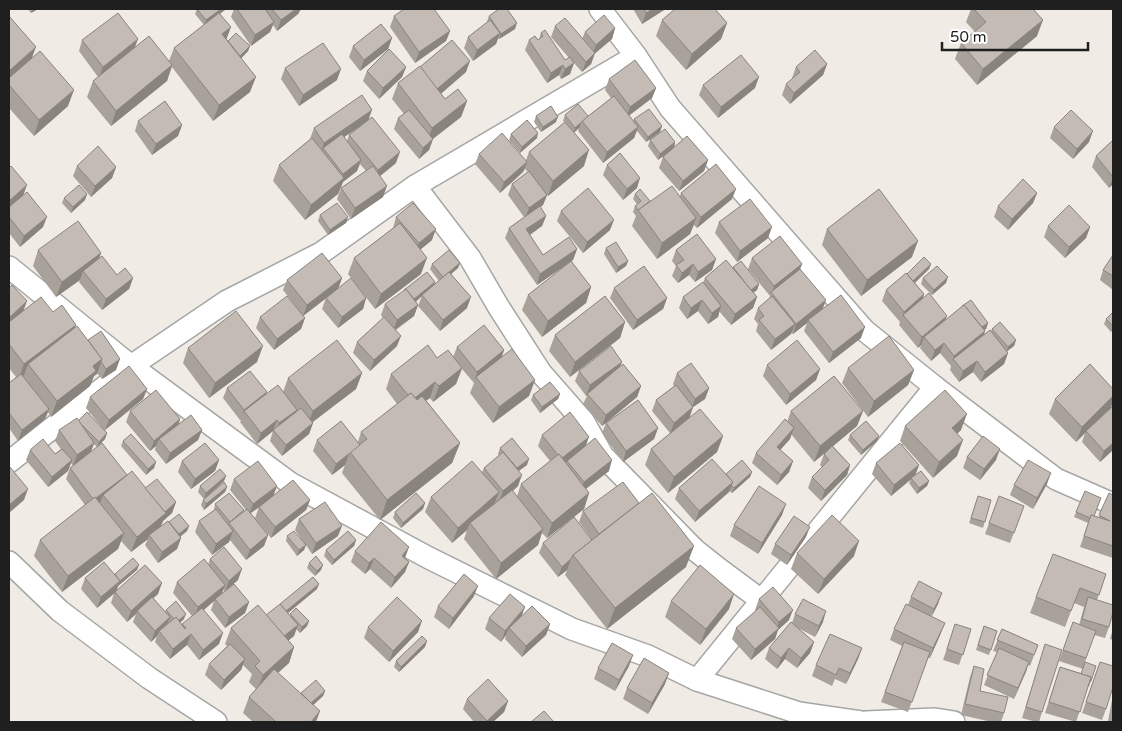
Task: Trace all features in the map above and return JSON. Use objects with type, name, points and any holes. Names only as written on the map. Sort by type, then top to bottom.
[{"type":"street","points":[[600,9],[636,56],[670,108],[864,330],[1056,479],[1113,504]]},
{"type":"street","points":[[9,462],[131,366],[227,301],[321,253],[415,186],[636,56]]},
{"type":"street","points":[[415,186],[470,258],[541,374],[584,422],[603,456],[695,550],[762,600]]},
{"type":"street","points":[[9,266],[131,366],[290,483],[429,558],[572,629],[648,656],[697,680],[799,713],[861,722]]},
{"type":"street","points":[[697,680],[936,387]]},
{"type":"street","points":[[9,562],[60,611],[149,678],[216,722]]},
{"type":"street","points":[[866,722],[941,721]]},
{"type":"building","points":[[197,9],[221,9],[206,20]]},
{"type":"building","points":[[237,9],[265,9],[274,22],[255,35]]},
{"type":"building","points":[[272,9],[296,9],[281,20]]},
{"type":"building","points":[[404,9],[434,9],[450,31],[419,52],[394,16]]},
{"type":"building","points":[[499,9],[507,9],[517,23],[501,34],[489,16]]},
{"type":"building","points":[[644,9],[653,9],[646,13]]},
{"type":"building","points":[[675,9],[715,9],[727,23],[692,54],[662,20]]},
{"type":"building","points":[[974,9],[1033,9],[1043,20],[983,69],[961,43],[986,22]]},
{"type":"building","points":[[118,13],[138,39],[103,67],[82,40]]},
{"type":"building","points":[[219,13],[231,27],[222,34],[256,77],[219,105],[174,48]]},
{"type":"building","points":[[604,15],[615,28],[596,45],[585,32]]},
{"type":"building","points":[[9,16],[36,47],[9,71]]},
{"type":"building","points":[[565,18],[595,53],[586,62],[555,26]]},
{"type":"building","points":[[490,20],[500,33],[477,50],[468,37]]},
{"type":"building","points":[[381,24],[392,38],[364,60],[353,46]]},
{"type":"building","points":[[545,30],[565,60],[570,57],[574,63],[565,69],[563,65],[551,73],[529,40],[535,36],[538,40],[543,36],[541,33]]},
{"type":"building","points":[[236,33],[250,46],[240,56],[228,41]]},
{"type":"building","points":[[149,36],[172,65],[116,111],[93,81]]},
{"type":"building","points":[[452,40],[470,61],[437,89],[420,67]]},
{"type":"building","points":[[323,43],[341,69],[303,95],[285,68]]},
{"type":"building","points":[[389,49],[406,67],[383,88],[367,71]]},
{"type":"building","points":[[815,50],[827,64],[794,93],[786,84],[800,72],[796,67]]},
{"type":"building","points":[[40,51],[74,90],[39,120],[9,85],[9,78]]},
{"type":"building","points":[[741,55],[759,77],[721,107],[703,85]]},
{"type":"building","points":[[635,60],[656,88],[630,107],[609,79]]},
{"type":"building","points":[[420,66],[445,99],[458,89],[467,101],[432,128],[398,83]]},
{"type":"building","points":[[362,95],[372,110],[324,143],[314,128]]},
{"type":"building","points":[[614,96],[638,127],[607,152],[582,121]]},
{"type":"building","points":[[165,101],[182,125],[156,144],[138,121]]},
{"type":"building","points":[[578,104],[588,116],[575,128],[565,115]]},
{"type":"building","points":[[551,106],[558,117],[543,127],[536,116]]},
{"type":"building","points":[[649,109],[662,126],[648,137],[634,119]]},
{"type":"building","points":[[409,110],[433,139],[423,148],[398,118]]},
{"type":"building","points":[[1071,110],[1093,131],[1077,149],[1054,127]]},
{"type":"building","points":[[372,117],[400,152],[378,170],[349,135]]},
{"type":"building","points":[[527,120],[538,133],[522,147],[511,134]]},
{"type":"building","points":[[565,122],[589,150],[553,181],[529,152]]},
{"type":"building","points":[[665,129],[675,142],[660,154],[650,140]]},
{"type":"building","points":[[502,133],[527,162],[504,182],[479,154]]},
{"type":"building","points":[[342,134],[361,160],[343,174],[323,148]]},
{"type":"building","points":[[687,136],[708,160],[683,181],[663,157]]},
{"type":"building","points":[[312,138],[344,178],[311,205],[279,165]]},
{"type":"building","points":[[1113,140],[1113,177],[1096,156]]},
{"type":"building","points":[[98,146],[116,167],[95,186],[77,166]]},
{"type":"building","points":[[620,153],[640,178],[627,189],[607,165]]},
{"type":"building","points":[[716,164],[736,189],[701,217],[681,193]]},
{"type":"building","points":[[11,166],[27,185],[9,201],[9,168]]},
{"type":"building","points":[[373,166],[387,186],[355,208],[341,188]]},
{"type":"building","points":[[529,171],[547,195],[529,208],[512,184]]},
{"type":"building","points":[[1023,179],[1037,193],[1012,219],[998,206]]},
{"type":"building","points":[[79,185],[87,194],[73,207],[64,198]]},
{"type":"building","points":[[672,186],[696,218],[662,243],[638,210]]},
{"type":"building","points":[[588,188],[614,220],[587,242],[561,211]]},
{"type":"building","points":[[640,189],[650,201],[638,210],[635,206],[641,201],[635,194]]},
{"type":"building","points":[[879,189],[918,241],[867,280],[827,229]]},
{"type":"building","points":[[27,192],[47,217],[24,236],[9,217],[9,207]]},
{"type":"building","points":[[750,199],[772,227],[740,251],[719,222]]},
{"type":"building","points":[[337,203],[348,217],[330,230],[320,215]]},
{"type":"building","points":[[413,203],[436,229],[419,243],[396,217]]},
{"type":"building","points":[[1069,205],[1090,227],[1069,247],[1048,226]]},
{"type":"building","points":[[540,206],[546,216],[526,229],[543,255],[569,237],[577,249],[540,274],[509,228]]},
{"type":"building","points":[[78,221],[101,253],[62,282],[38,250]]},
{"type":"building","points":[[400,223],[427,258],[381,294],[354,258]]},
{"type":"building","points":[[697,234],[716,259],[698,272],[693,264],[682,273],[676,265],[684,260],[676,250]]},
{"type":"building","points":[[780,236],[802,264],[774,286],[752,258]]},
{"type":"building","points":[[616,242],[628,261],[618,267],[606,248]]},
{"type":"building","points":[[449,250],[460,263],[443,277],[432,264]]},
{"type":"building","points":[[322,253],[342,278],[307,305],[287,280]]},
{"type":"building","points":[[1113,255],[1113,276],[1103,270]]},
{"type":"building","points":[[102,256],[117,275],[125,268],[133,278],[106,299],[83,271]]},
{"type":"building","points":[[924,257],[931,264],[913,281],[907,274]]},
{"type":"building","points":[[726,260],[757,297],[735,314],[705,278]]},
{"type":"building","points":[[571,261],[591,287],[548,321],[528,295]]},
{"type":"building","points":[[741,261],[759,284],[751,290],[733,267]]},
{"type":"building","points":[[644,266],[667,298],[637,320],[614,288]]},
{"type":"building","points":[[937,266],[948,277],[934,290],[923,278]]},
{"type":"building","points":[[800,269],[826,300],[796,324],[771,292]]},
{"type":"building","points":[[427,272],[435,282],[414,299],[406,289],[404,290]]},
{"type":"building","points":[[449,272],[471,297],[443,320],[422,295]]},
{"type":"building","points":[[906,273],[924,294],[904,312],[886,290]]},
{"type":"building","points":[[351,278],[366,298],[342,317],[326,298]]},
{"type":"building","points":[[703,282],[721,306],[712,313],[702,300],[691,308],[683,297]]},
{"type":"building","points":[[12,285],[27,301],[9,318],[9,288]]},
{"type":"building","points":[[406,289],[418,305],[397,320],[385,304]]},
{"type":"building","points":[[929,293],[947,316],[922,337],[903,315]]},
{"type":"building","points":[[841,295],[865,327],[833,352],[808,320]]},
{"type":"building","points":[[287,296],[305,318],[277,339],[260,317]]},
{"type":"building","points":[[605,296],[625,322],[575,362],[555,335]]},
{"type":"building","points":[[772,296],[795,324],[775,339],[759,320],[764,316],[758,308]]},
{"type":"building","points":[[41,297],[53,312],[62,305],[76,325],[24,364],[9,344],[9,322]]},
{"type":"building","points":[[971,300],[988,323],[982,327],[964,305],[962,306]]},
{"type":"building","points":[[964,305],[985,331],[954,356],[944,343],[935,350],[924,337]]},
{"type":"building","points":[[236,311],[263,346],[215,383],[188,348]]},
{"type":"building","points":[[1113,312],[1113,326],[1106,319]]},
{"type":"building","points":[[384,317],[401,336],[374,360],[357,342]]},
{"type":"building","points":[[1000,322],[1016,340],[1008,347],[992,329]]},
{"type":"building","points":[[484,325],[504,350],[477,372],[457,347]]},
{"type":"building","points":[[77,326],[102,359],[93,366],[96,371],[57,401],[28,364]]},
{"type":"building","points":[[990,330],[1008,353],[985,372],[977,361],[963,371],[953,359]]},
{"type":"building","points":[[101,331],[120,359],[106,369],[101,362],[102,359],[88,340]]},
{"type":"building","points":[[889,336],[914,370],[874,401],[848,368]]},
{"type":"building","points":[[337,340],[362,373],[313,411],[288,378]]},
{"type":"building","points":[[797,340],[820,369],[790,394],[767,365]]},
{"type":"building","points":[[428,345],[437,358],[448,350],[462,368],[439,386],[435,382],[415,398],[411,393],[408,395],[391,374]]},
{"type":"building","points":[[611,346],[622,362],[590,385],[579,371]]},
{"type":"building","points":[[512,349],[535,380],[499,407],[476,377]]},
{"type":"building","points":[[691,363],[709,388],[695,399],[677,373]]},
{"type":"building","points":[[623,364],[641,386],[606,415],[587,394]]},
{"type":"building","points":[[1090,364],[1113,389],[1113,396],[1082,427],[1055,399]]},
{"type":"building","points":[[129,366],[147,389],[109,420],[90,397]]},
{"type":"building","points":[[250,371],[267,392],[244,410],[227,388]]},
{"type":"building","points":[[21,374],[49,409],[22,430],[9,413],[9,383]]},
{"type":"building","points":[[834,376],[863,411],[820,446],[791,411]]},
{"type":"building","points":[[550,382],[560,394],[542,407],[533,395]]},
{"type":"building","points":[[278,385],[297,410],[279,423],[277,420],[261,433],[244,411]]},
{"type":"building","points":[[676,385],[693,407],[674,423],[656,400]]},
{"type":"building","points":[[156,390],[180,419],[154,441],[130,411]]},
{"type":"building","points":[[945,390],[967,414],[952,428],[963,440],[939,462],[905,426]]},
{"type":"building","points":[[411,393],[417,400],[422,396],[460,443],[387,500],[350,452],[367,439],[361,432]]},
{"type":"building","points":[[638,400],[658,428],[626,451],[606,423]]},
{"type":"building","points":[[1113,406],[1113,443],[1104,451],[1086,431]]},
{"type":"building","points":[[301,408],[313,423],[286,445],[273,430]]},
{"type":"building","points":[[700,409],[723,436],[674,477],[651,449]]},
{"type":"building","points":[[87,412],[107,433],[99,442],[78,421]]},
{"type":"building","points":[[570,412],[589,437],[562,458],[542,435]]},
{"type":"building","points":[[191,415],[202,430],[170,453],[159,439]]},
{"type":"building","points":[[77,418],[94,443],[77,455],[59,430]]},
{"type":"building","points":[[785,419],[794,428],[777,447],[793,461],[781,475],[756,453]]},
{"type":"building","points":[[341,421],[360,445],[336,464],[317,440]]},
{"type":"building","points":[[866,421],[879,436],[863,450],[850,435]]},
{"type":"building","points":[[131,434],[156,462],[148,469],[123,441]]},
{"type":"building","points":[[983,436],[1000,449],[984,469],[967,457]]},
{"type":"building","points":[[512,438],[529,459],[517,468],[500,448]]},
{"type":"building","points":[[595,438],[612,460],[584,482],[567,461]]},
{"type":"building","points":[[43,439],[55,454],[62,449],[72,460],[52,477],[30,450]]},
{"type":"building","points":[[102,443],[127,475],[93,499],[70,468]]},
{"type":"building","points":[[205,443],[219,460],[195,479],[182,461]]},
{"type":"building","points":[[900,443],[919,465],[894,485],[876,463]]},
{"type":"building","points":[[832,446],[850,465],[825,490],[812,477],[829,460],[824,454]]},
{"type":"building","points":[[503,452],[522,475],[503,491],[484,468]]},
{"type":"building","points":[[559,454],[589,493],[552,523],[521,484]]},
{"type":"building","points":[[712,459],[733,482],[699,511],[679,488]]},
{"type":"building","points":[[742,460],[752,472],[734,488],[731,485],[733,482],[726,474]]},
{"type":"building","points":[[1028,460],[1051,473],[1037,498],[1014,485]]},
{"type":"building","points":[[258,461],[277,486],[253,504],[234,479]]},
{"type":"building","points":[[472,461],[499,492],[458,528],[431,497]]},
{"type":"building","points":[[9,467],[28,489],[9,505]]},
{"type":"building","points":[[220,469],[226,476],[206,493],[200,486]]},
{"type":"building","points":[[132,471],[166,513],[137,537],[103,495]]},
{"type":"building","points":[[921,471],[929,481],[919,488],[911,478]]},
{"type":"building","points":[[157,479],[176,502],[165,512],[145,488]]},
{"type":"building","points":[[293,480],[310,500],[275,527],[259,507]]},
{"type":"building","points":[[224,482],[227,487],[206,504],[203,500]]},
{"type":"building","points":[[623,482],[639,503],[599,534],[583,511]]},
{"type":"building","points":[[759,486],[786,504],[762,543],[734,525]]},
{"type":"building","points":[[512,490],[543,529],[501,563],[470,523]]},
{"type":"building","points":[[1085,491],[1101,498],[1094,516],[1091,515],[1090,518],[1076,512]]},
{"type":"building","points":[[229,493],[244,510],[230,522],[215,504]]},
{"type":"building","points":[[416,493],[425,503],[403,523],[395,512]]},
{"type":"building","points":[[652,493],[694,546],[615,608],[573,555]]},
{"type":"building","points":[[1109,493],[1113,495],[1113,546],[1084,536],[1091,515],[1110,521],[1099,515]]},
{"type":"building","points":[[978,496],[991,500],[985,522],[971,518]]},
{"type":"building","points":[[999,496],[1024,506],[1014,533],[989,523]]},
{"type":"building","points":[[95,497],[124,533],[68,576],[40,540]]},
{"type":"building","points":[[325,502],[342,526],[316,543],[299,519]]},
{"type":"building","points":[[216,509],[233,531],[216,544],[199,521]]},
{"type":"building","points":[[247,509],[268,535],[250,550],[229,523]]},
{"type":"building","points":[[179,514],[189,526],[179,534],[169,522]]},
{"type":"building","points":[[832,515],[859,541],[824,579],[797,553]]},
{"type":"building","points":[[794,516],[810,527],[791,555],[775,544]]},
{"type":"building","points":[[574,517],[592,540],[573,555],[562,567],[543,543]]},
{"type":"building","points":[[168,521],[181,538],[162,552],[149,535]]},
{"type":"building","points":[[381,522],[409,547],[402,556],[409,562],[395,577],[374,558],[369,563],[355,551]]},
{"type":"building","points":[[294,531],[306,545],[299,550],[287,536]]},
{"type":"building","points":[[348,531],[356,540],[334,560],[326,550]]},
{"type":"building","points":[[224,547],[242,569],[229,581],[210,559]]},
{"type":"building","points":[[1053,554],[1106,574],[1099,595],[1080,588],[1071,611],[1036,597]]},
{"type":"building","points":[[316,556],[323,565],[317,571],[309,563]]},
{"type":"building","points":[[133,558],[139,565],[120,581],[115,574]]},
{"type":"building","points":[[204,559],[225,585],[198,607],[177,582]]},
{"type":"building","points":[[104,562],[120,581],[101,597],[85,578]]},
{"type":"building","points":[[145,565],[162,583],[131,611],[115,592]]},
{"type":"building","points":[[700,565],[734,594],[706,629],[671,601]]},
{"type":"building","points":[[464,574],[478,586],[453,618],[438,606]]},
{"type":"building","points":[[313,577],[319,584],[286,611],[280,604]]},
{"type":"building","points":[[919,581],[942,593],[934,609],[911,597]]},
{"type":"building","points":[[234,584],[249,602],[229,617],[215,599]]},
{"type":"building","points":[[773,587],[793,610],[779,622],[759,599]]},
{"type":"building","points":[[510,594],[525,607],[505,631],[489,618]]},
{"type":"building","points":[[152,597],[170,617],[155,631],[137,611]]},
{"type":"building","points":[[397,597],[422,621],[393,651],[368,627]]},
{"type":"building","points":[[1088,597],[1113,605],[1109,627],[1082,619]]},
{"type":"building","points":[[803,599],[826,611],[819,626],[795,614]]},
{"type":"building","points":[[176,601],[186,614],[178,621],[176,617],[174,619],[166,610]]},
{"type":"building","points":[[280,604],[298,625],[284,636],[266,615]]},
{"type":"building","points":[[906,604],[945,623],[933,648],[894,629]]},
{"type":"building","points":[[258,605],[294,647],[263,675],[255,666],[260,661],[231,628]]},
{"type":"building","points":[[532,606],[550,624],[526,646],[509,628]]},
{"type":"building","points":[[760,607],[779,628],[755,649],[736,628]]},
{"type":"building","points":[[202,608],[223,633],[203,650],[191,634],[173,649],[159,631],[176,617],[185,629],[182,624]]},
{"type":"building","points":[[296,608],[309,621],[302,627],[290,614]]},
{"type":"building","points":[[791,622],[814,642],[801,658],[789,648],[781,658],[769,648]]},
{"type":"building","points":[[1073,622],[1096,631],[1086,658],[1063,650]]},
{"type":"building","points":[[955,624],[971,629],[963,655],[947,649]]},
{"type":"building","points":[[984,626],[997,631],[991,650],[978,645]]},
{"type":"building","points":[[1002,629],[1038,645],[1034,655],[997,640]]},
{"type":"building","points":[[830,634],[862,648],[850,673],[839,668],[836,675],[816,665]]},
{"type":"building","points":[[422,636],[427,641],[401,667],[396,661]]},
{"type":"building","points":[[904,642],[930,652],[912,702],[885,692]]},
{"type":"building","points":[[612,643],[633,655],[619,680],[598,668]]},
{"type":"building","points":[[230,644],[245,659],[224,680],[209,664]]},
{"type":"building","points":[[1045,644],[1062,650],[1042,712],[1026,707]]},
{"type":"building","points":[[999,648],[1029,662],[1018,688],[987,675]]},
{"type":"building","points":[[644,658],[669,673],[652,703],[627,688]]},
{"type":"building","points":[[1085,662],[1096,666],[1091,681],[1091,677],[1081,674]]},
{"type":"building","points":[[1100,662],[1113,666],[1113,687],[1106,709],[1086,702]]},
{"type":"building","points":[[974,666],[984,669],[980,691],[1008,697],[1004,713],[965,704]]},
{"type":"building","points":[[1060,667],[1091,677],[1080,712],[1049,702]]},
{"type":"building","points":[[274,669],[320,711],[311,722],[276,722],[249,697]]},
{"type":"building","points":[[488,679],[508,701],[487,721],[467,699]]},
{"type":"building","points":[[316,680],[325,691],[311,703],[301,693]]},
{"type":"building","points":[[544,711],[554,722],[531,722]]}]
